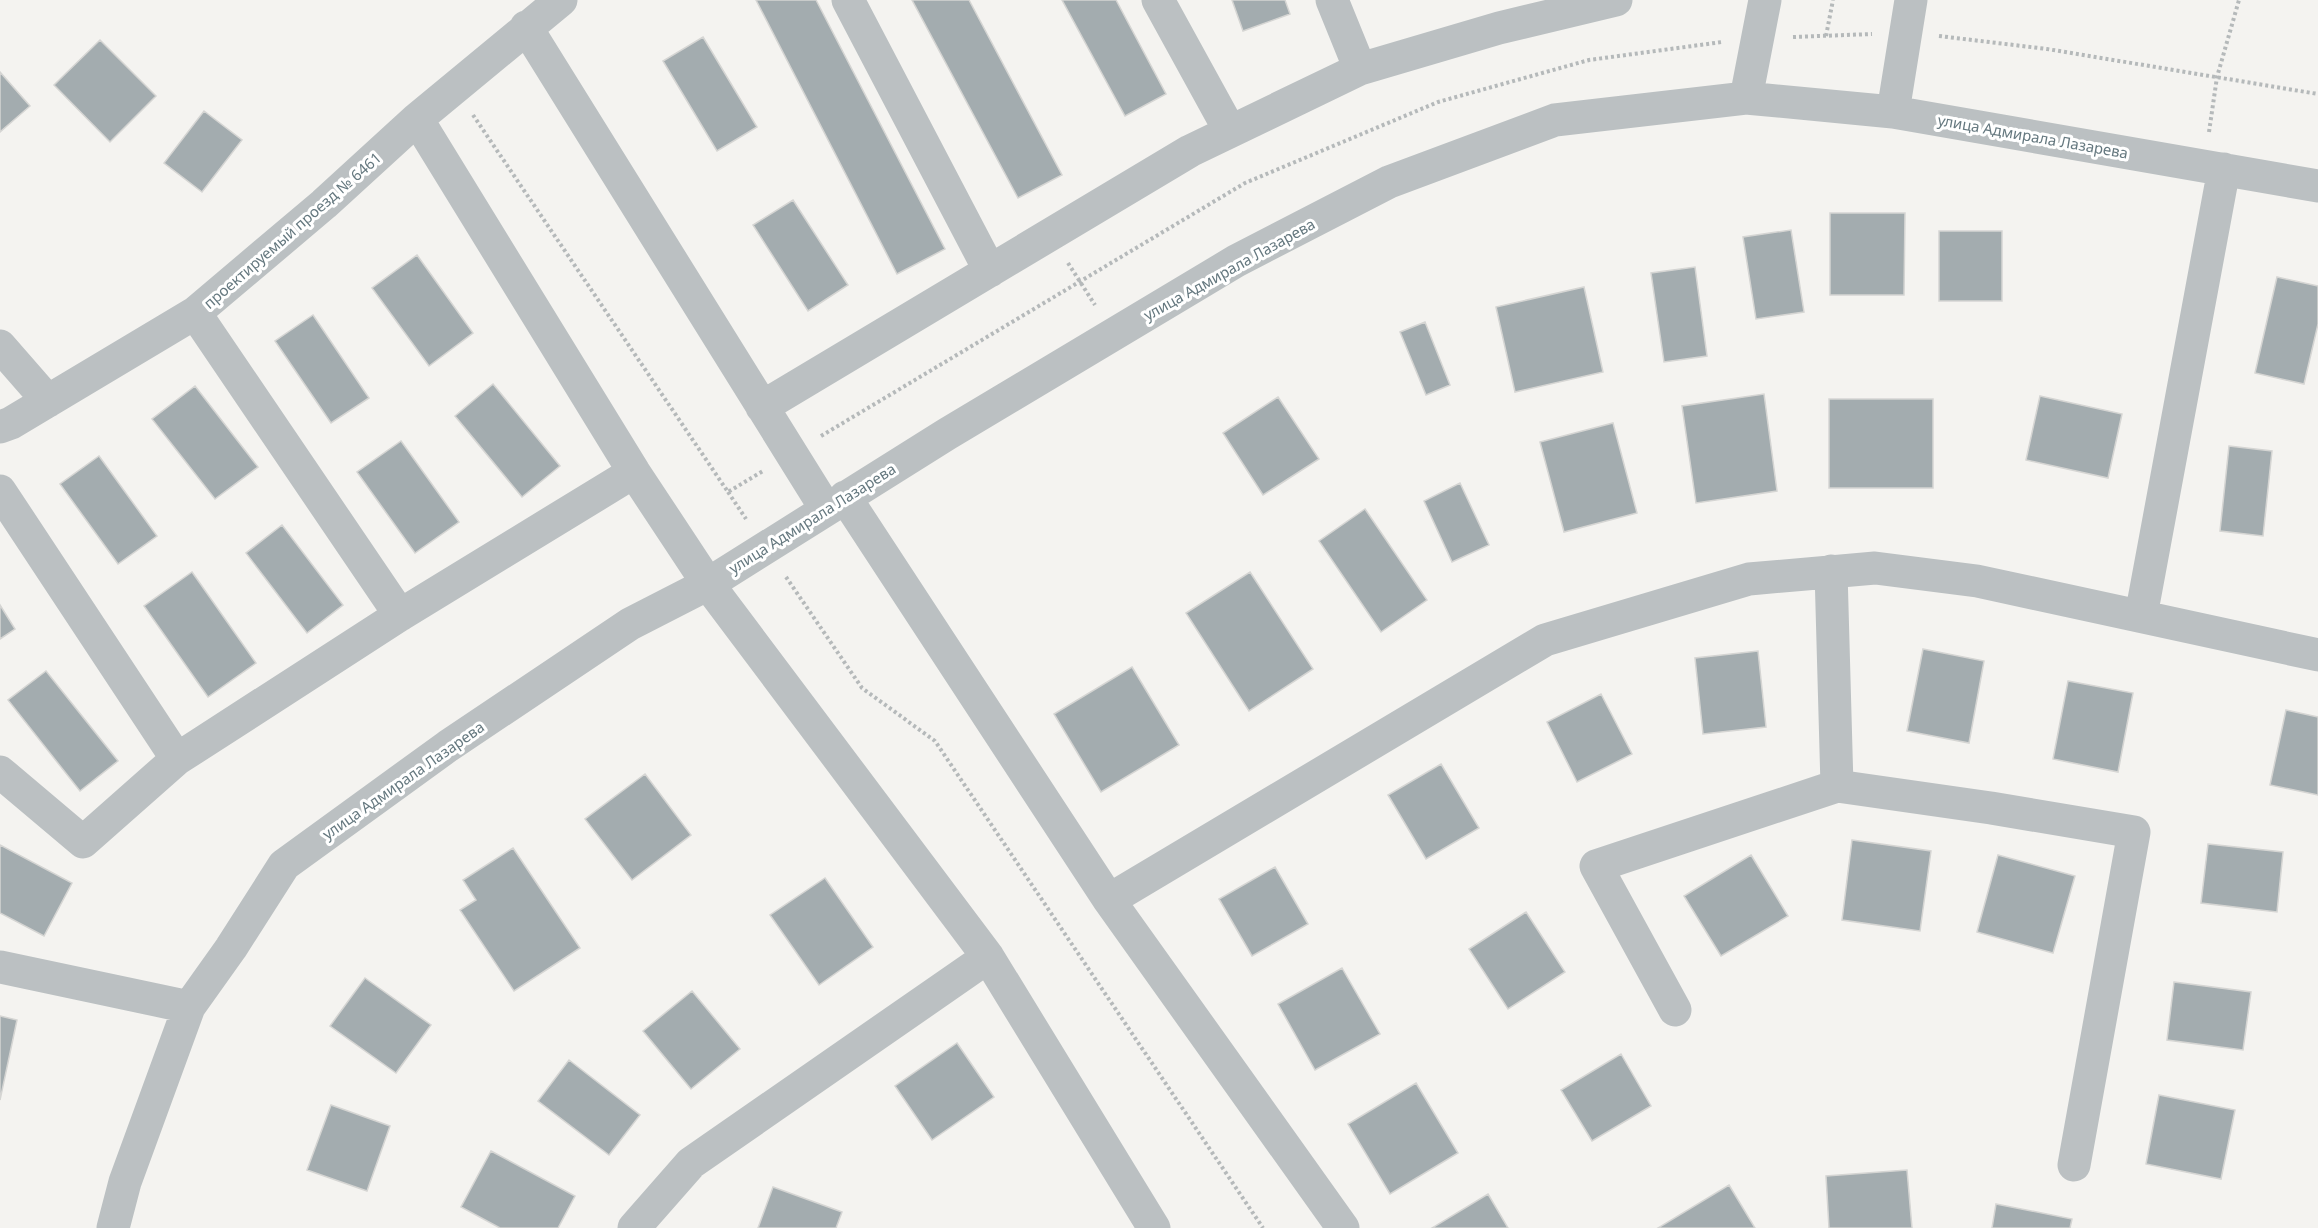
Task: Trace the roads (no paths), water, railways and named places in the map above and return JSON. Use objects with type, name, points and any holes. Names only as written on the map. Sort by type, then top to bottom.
[{"type":"street","name":"проектируемый проезд № 6461","points":[[0,428],[195,313],[324,204],[417,119],[561,0]]},
{"type":"street","points":[[848,0],[990,271]]},
{"type":"street","points":[[1158,0],[1230,131]]},
{"type":"street","points":[[1332,0],[1360,69]]},
{"type":"street","points":[[762,407],[1190,151],[1360,69],[1499,28],[1616,0]]},
{"type":"street","points":[[1746,98],[1765,0]]},
{"type":"street","points":[[1893,112],[1911,0]]},
{"type":"street","points":[[526,27],[762,407],[836,503],[1109,900],[1343,1228]]},
{"type":"street","name":"улица Адмирала Лазарева","points":[[113,1228],[125,1182],[189,1007],[285,865],[448,746],[630,624],[708,584],[836,503],[1236,261],[1389,183],[1555,120],[1746,98],[1893,112],[2318,186]]},
{"type":"street","points":[[417,119],[634,472],[708,584],[988,957],[1154,1228]]},
{"type":"street","points":[[2141,616],[2214,167]]},
{"type":"street","points":[[195,313],[400,615]]},
{"type":"street","points":[[0,346],[48,401]]},
{"type":"street","points":[[0,772],[83,842],[177,759],[400,615],[634,472]]},
{"type":"street","points":[[0,491],[177,759]]},
{"type":"street","points":[[1109,900],[1545,640],[1749,579],[1875,568],[1977,581],[2318,655]]},
{"type":"street","points":[[1831,571],[1837,786]]},
{"type":"street","points":[[1675,1010],[1596,866],[1837,786],[1991,808],[2134,832],[2074,1165]]},
{"type":"street","points":[[634,1228],[691,1163],[988,957]]},
{"type":"street","points":[[0,967],[189,1007]]}]
